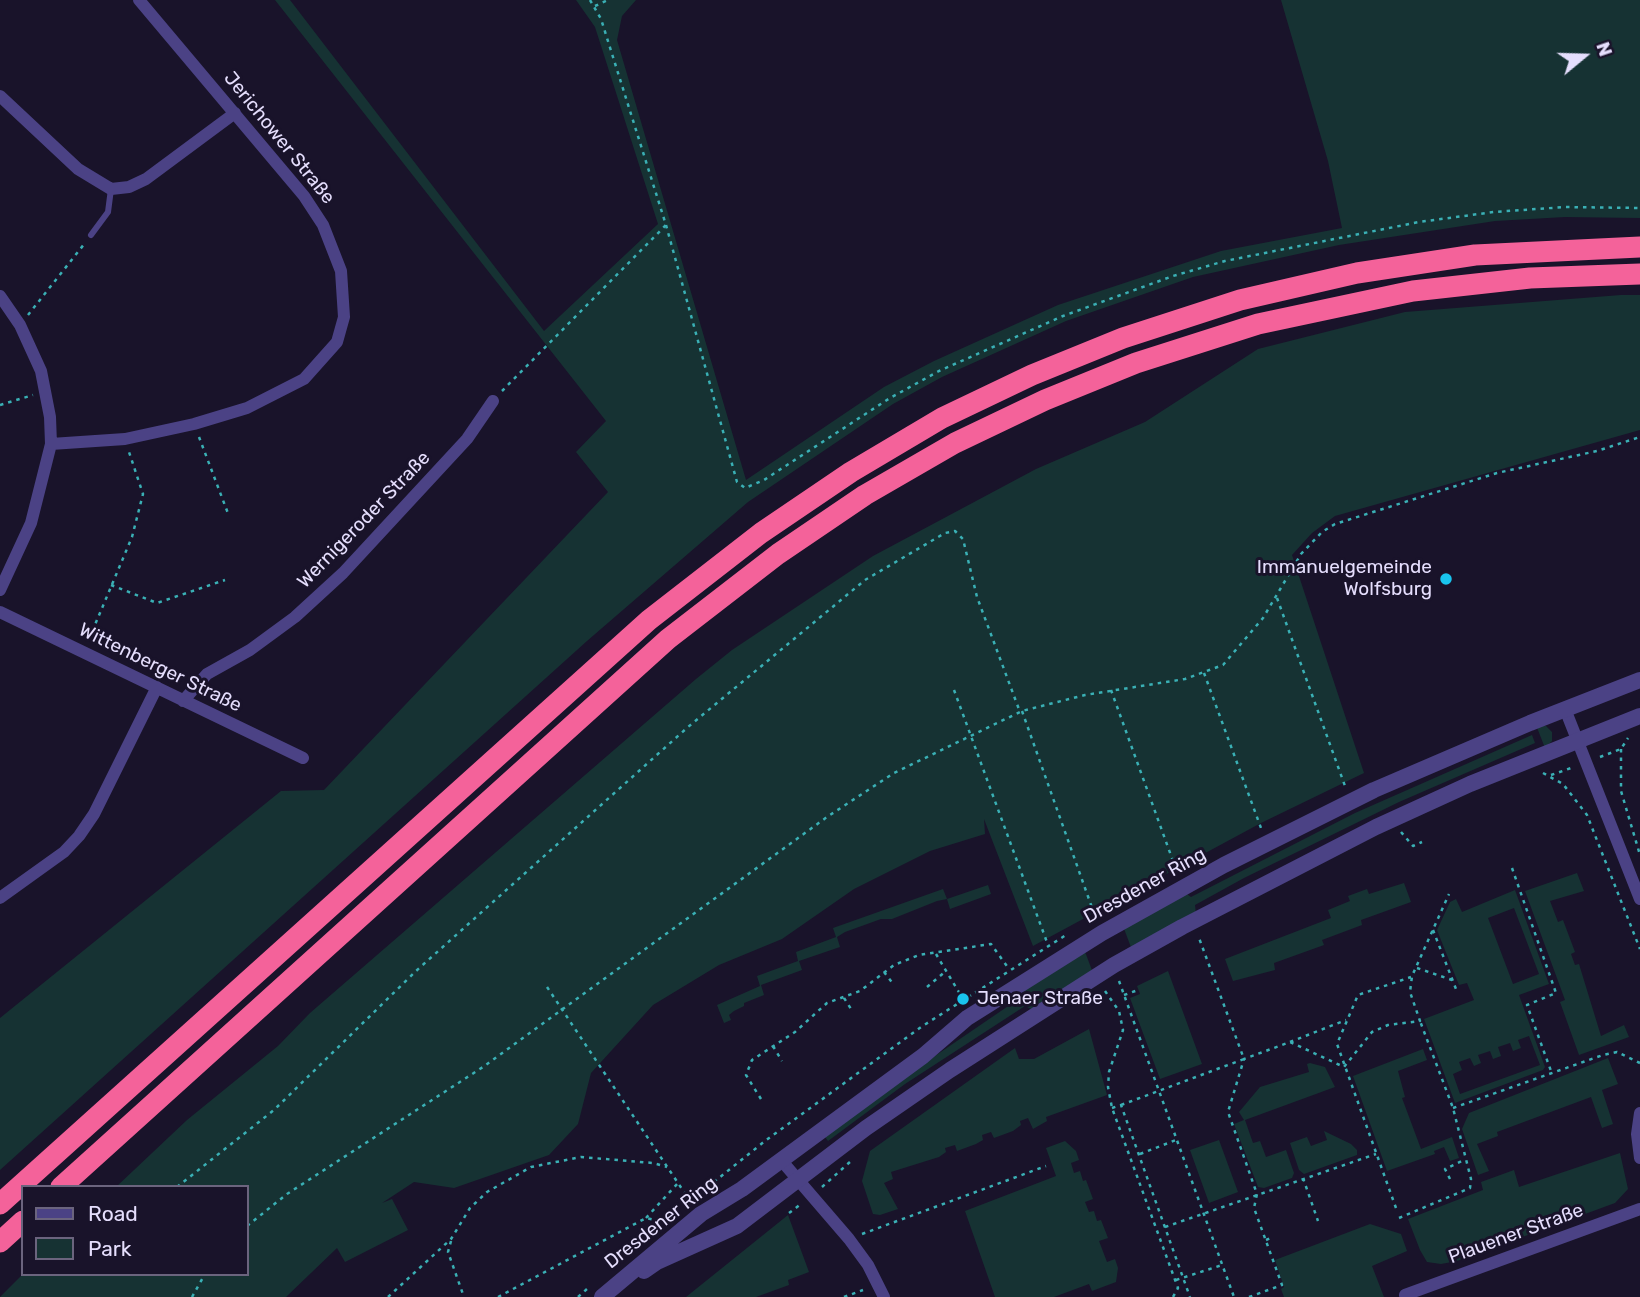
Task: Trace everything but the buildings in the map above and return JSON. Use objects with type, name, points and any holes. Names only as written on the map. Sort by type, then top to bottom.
[{"type":"highway","points":[[21,1185],[649,620],[761,533],[851,472],[942,418],[1032,375],[1123,338],[1240,300],[1357,273],[1475,255],[1640,247]]},
{"type":"highway","points":[[63,1185],[668,639],[778,554],[865,495],[955,443],[1045,400],[1136,363],[1258,324],[1413,291],[1530,278],[1640,274]]},
{"type":"highway","points":[[0,1204],[21,1185]]},
{"type":"highway","points":[[0,1242],[21,1223]]},
{"type":"street","name":"Jerichower Straße","points":[[51,444],[125,439],[194,424],[247,408],[304,379],[337,342],[344,317],[341,271],[323,225],[304,196],[139,0]]},
{"type":"street","points":[[0,96],[78,169],[111,189],[130,187],[146,179],[235,113]]},
{"type":"street","points":[[0,296],[20,325],[41,371],[46,391],[51,444],[31,523],[0,590]]},
{"type":"street","name":"Wernigeroder Straße","points":[[183,701],[207,674],[250,650],[295,617],[343,573],[467,439],[492,401]]},
{"type":"street","name":"Wittenberger Straße","points":[[0,612],[303,758]]},
{"type":"street","name":"Dresdener Ring","points":[[597,1291],[923,1056],[967,1018],[1099,925],[1330,811],[1565,709],[1640,680]]},
{"type":"street","points":[[0,898],[64,852],[79,836],[94,814],[157,687]]},
{"type":"street","points":[[1565,709],[1640,899]]},
{"type":"street","name":"Dresdener Ring","points":[[614,1297],[657,1262],[737,1226],[940,1077],[1114,965],[1344,841],[1470,784],[1640,716]]},
{"type":"street","points":[[1640,1113],[1640,1158]]},
{"type":"street","points":[[781,1160],[849,1239],[868,1265],[884,1297]]},
{"type":"street","name":"Plauener Straße","points":[[1405,1295],[1640,1209]]},
{"type":"lane","points":[[91,235],[108,212],[111,189]]},
{"type":"path","points":[[590,0],[595,6],[666,225],[737,482],[745,488],[764,480],[890,398],[939,371],[1063,316],[1173,276],[1225,261],[1419,222],[1553,207],[1640,208]]},
{"type":"path","points":[[595,6],[608,0]]},
{"type":"path","points":[[492,401],[666,225]]},
{"type":"path","points":[[20,325],[91,235]]},
{"type":"path","points":[[0,405],[46,391]]},
{"type":"path","points":[[194,424],[229,516]]},
{"type":"path","points":[[248,1225],[287,1194],[408,1118],[562,1010],[871,786],[970,734],[1021,711],[1111,690],[1204,673],[1229,660],[1277,598],[1301,554],[1322,532],[1335,524],[1497,472],[1597,451],[1640,437]]},
{"type":"path","points":[[83,652],[132,537],[143,494],[125,439]]},
{"type":"path","points":[[180,1185],[274,1110],[416,971],[688,727],[865,580],[945,533],[956,531],[963,539],[977,597],[1099,925],[1087,923]]},
{"type":"path","points":[[111,585],[157,603],[225,580]]},
{"type":"path","points":[[1277,598],[1345,786]]},
{"type":"path","points":[[1204,673],[1261,828]]},
{"type":"path","points":[[954,690],[1048,945]]},
{"type":"path","points":[[1111,690],[1177,872]]},
{"type":"path","points":[[1621,749],[1620,792],[1640,855]]},
{"type":"path","points":[[1551,775],[1573,794],[1587,815],[1640,949]]},
{"type":"path","points":[[1401,832],[1413,846],[1422,842]]},
{"type":"path","points":[[1512,868],[1556,993],[1527,1005],[1551,1071]]},
{"type":"path","points":[[1399,1218],[1470,1188],[1471,1179],[1453,1108],[1410,992],[1412,976],[1449,894]]},
{"type":"path","points":[[1433,930],[1456,989]]},
{"type":"path","points":[[682,1207],[802,1113],[963,999],[1069,933]]},
{"type":"path","points":[[1199,937],[1244,1059],[1228,1112],[1257,1194],[1254,1208],[1282,1285],[1249,1297]]},
{"type":"path","points":[[761,1099],[746,1075],[752,1060],[795,1032],[827,1003],[860,990],[904,960],[991,944],[1009,969]]},
{"type":"path","points":[[935,953],[963,999]]},
{"type":"path","points":[[1114,965],[1234,1297]]},
{"type":"path","points":[[1417,968],[1452,980]]},
{"type":"path","points":[[927,987],[946,971]]},
{"type":"path","points":[[884,972],[894,985]]},
{"type":"path","points":[[1396,1209],[1337,1044],[1358,995],[1412,976]]},
{"type":"path","points":[[1101,985],[1119,1011],[1123,1030],[1110,1072],[1108,1087],[1112,1108],[1178,1289],[1173,1297]]},
{"type":"path","points":[[547,987],[690,1201]]},
{"type":"path","points":[[1124,995],[1138,990]]},
{"type":"path","points":[[843,997],[853,1012]]},
{"type":"path","points":[[1112,1108],[1346,1020]]},
{"type":"path","points":[[1344,1067],[1372,1032],[1388,1025],[1420,1020]]},
{"type":"path","points":[[1290,1042],[1344,1067]]},
{"type":"path","points":[[772,1046],[782,1061]]},
{"type":"path","points":[[1453,1108],[1551,1071],[1617,1052],[1640,1063]]},
{"type":"path","points":[[1121,1105],[1190,1297]]},
{"type":"path","points":[[1139,1154],[1176,1140]]},
{"type":"path","points":[[1165,1227],[1376,1154]]},
{"type":"path","points":[[388,1297],[451,1239],[470,1208],[487,1192],[531,1167],[581,1157],[653,1163],[667,1167]]},
{"type":"path","points":[[1450,1179],[1446,1168],[1465,1160]]},
{"type":"path","points":[[849,1239],[1046,1166]]},
{"type":"path","points":[[1303,1178],[1318,1221]]},
{"type":"path","points":[[498,1297],[646,1218],[678,1183]]},
{"type":"path","points":[[657,1229],[674,1214]]},
{"type":"path","points":[[646,1218],[665,1222]]},
{"type":"path","points":[[1266,1240],[1273,1237]]},
{"type":"path","points":[[451,1239],[448,1252],[464,1297]]},
{"type":"path","points":[[1175,1281],[1222,1265]]},
{"type":"path","points":[[192,1297],[204,1276]]},
{"type":"path","points":[[844,1297],[867,1289]]},
{"type":"path","points":[[578,1297],[597,1291]]},
{"type":"green space","points":[[275,0],[290,0],[544,331],[658,224],[595,27],[576,0],[636,0],[622,16],[617,40],[746,480],[884,387],[934,361],[1058,305],[1221,251],[1342,228],[1328,161],[1281,0],[1640,0],[1640,218],[1565,217],[1495,221],[1339,245],[1193,277],[1066,321],[942,377],[893,404],[748,502],[587,641],[0,1170],[0,1018],[281,791],[324,790],[608,492],[576,452],[606,421]]},
{"type":"green space","points":[[1640,295],[1640,430],[1335,516],[1312,533],[1292,555],[1364,773],[1261,823],[1033,946],[984,819],[985,834],[930,851],[854,889],[782,939],[719,965],[653,1005],[591,1073],[578,1124],[549,1155],[454,1188],[414,1182],[382,1203],[392,1199],[408,1230],[345,1262],[337,1248],[286,1297],[0,1297],[21,1276],[248,1276],[248,1185],[118,1185],[187,1120],[278,1046],[310,1013],[696,679],[732,650],[873,556],[1036,469],[1145,422],[1258,349],[1405,312]]},
{"type":"green space","points":[[1536,725],[1546,726],[1552,732],[1552,741],[1545,748]]},
{"type":"green space","points":[[1532,735],[1535,743],[1399,802],[1244,878],[1195,905],[1196,914],[1132,950],[1123,926],[1184,892],[1191,897],[1355,813]]},
{"type":"green space","points":[[1577,873],[1584,891],[1550,901],[1558,922],[1563,920],[1575,952],[1571,954],[1575,965],[1579,964],[1601,1036],[1624,1025],[1629,1037],[1579,1055],[1560,1002],[1565,1000],[1525,891]]},
{"type":"green space","points":[[1404,883],[1411,902],[1361,920],[1362,925],[1322,940],[1324,945],[1274,963],[1275,970],[1233,981],[1225,959],[1331,918],[1328,910],[1350,901],[1348,896],[1367,889],[1369,894]]},
{"type":"green space","points":[[988,885],[991,894],[950,909],[947,899]]},
{"type":"green space","points":[[943,889],[947,899],[845,932],[837,937],[840,947],[799,961],[802,970],[761,985],[764,995],[744,1003],[744,1006],[729,1015],[731,1020],[724,1023],[717,1005],[760,986],[757,976],[798,961],[796,952],[836,937],[833,928]]},
{"type":"green space","points":[[1515,890],[1549,984],[1519,995],[1545,1067],[1543,1070],[1455,1103],[1424,1019],[1474,1000],[1467,983],[1459,985],[1437,930],[1450,902],[1456,899],[1462,912]],"holes":[[[1514,908],[1539,974],[1513,984],[1488,918]],[[1529,1036],[1540,1065],[1460,1094],[1453,1074],[1462,1070],[1459,1062],[1470,1058],[1474,1066],[1481,1063],[1478,1055],[1490,1051],[1493,1059],[1501,1056],[1498,1047],[1510,1043],[1513,1051],[1521,1048],[1518,1040]]]},
{"type":"green space","points":[[1084,949],[1093,973],[1033,1010],[1025,1006],[905,1084],[828,1141],[822,1133],[1020,998],[1017,990]]},
{"type":"green space","points":[[1168,971],[1202,1064],[1160,1079],[1130,998],[1140,994],[1137,986]]},
{"type":"green space","points":[[1089,1029],[1107,1095],[1046,1117],[1047,1121],[1033,1129],[1028,1118],[1020,1121],[1021,1125],[1013,1131],[994,1138],[991,1132],[982,1135],[983,1140],[976,1144],[957,1151],[955,1145],[945,1148],[946,1152],[939,1157],[891,1172],[893,1179],[884,1183],[898,1209],[880,1215],[873,1214],[862,1181],[870,1151],[1015,1048],[1019,1059],[1034,1059]]},
{"type":"green space","points":[[1423,1049],[1427,1060],[1398,1071],[1405,1097],[1402,1098],[1421,1149],[1452,1137],[1459,1158],[1450,1161],[1444,1147],[1434,1151],[1435,1154],[1387,1171],[1353,1076]]},
{"type":"green space","points":[[1608,1058],[1618,1084],[1602,1090],[1613,1124],[1602,1128],[1591,1097],[1497,1132],[1498,1136],[1477,1144],[1489,1171],[1478,1175],[1462,1129],[1469,1113]]},
{"type":"green space","points":[[1307,1064],[1325,1067],[1335,1087],[1245,1120],[1253,1143],[1260,1141],[1266,1157],[1286,1150],[1294,1173],[1292,1178],[1264,1188],[1258,1187],[1234,1124],[1244,1120],[1239,1112],[1260,1087],[1309,1072]]},
{"type":"green space","points":[[1324,1131],[1351,1144],[1357,1150],[1357,1155],[1304,1174],[1299,1170],[1290,1143],[1307,1137],[1311,1146],[1327,1140]]},
{"type":"green space","points":[[1219,1140],[1238,1192],[1209,1203],[1190,1150]]},
{"type":"green space","points":[[1065,1141],[1076,1151],[1079,1160],[1071,1163],[1074,1173],[1080,1171],[1093,1199],[1085,1202],[1089,1212],[1094,1211],[1097,1221],[1101,1220],[1108,1238],[1099,1241],[1107,1262],[1115,1259],[1118,1268],[1116,1282],[1092,1291],[1089,1284],[1054,1297],[995,1297],[965,1211],[1056,1176],[1046,1148]]},
{"type":"green space","points":[[1620,1153],[1628,1189],[1615,1203],[1457,1261],[1441,1264],[1427,1262],[1420,1250],[1408,1219],[1483,1190],[1481,1182],[1514,1170],[1519,1187]]},
{"type":"green space","points":[[788,1215],[809,1272],[788,1280],[789,1285],[756,1297],[686,1297]]},
{"type":"green space","points":[[1370,1224],[1401,1234],[1407,1251],[1372,1266],[1384,1297],[1284,1297],[1281,1289],[1284,1287],[1275,1260]]},
{"type":"place","name":"Immanuelgemeinde Wolfsburg","points":[[1446,579]]},
{"type":"place","name":"Jenaer Straße","points":[[963,999]]}]
